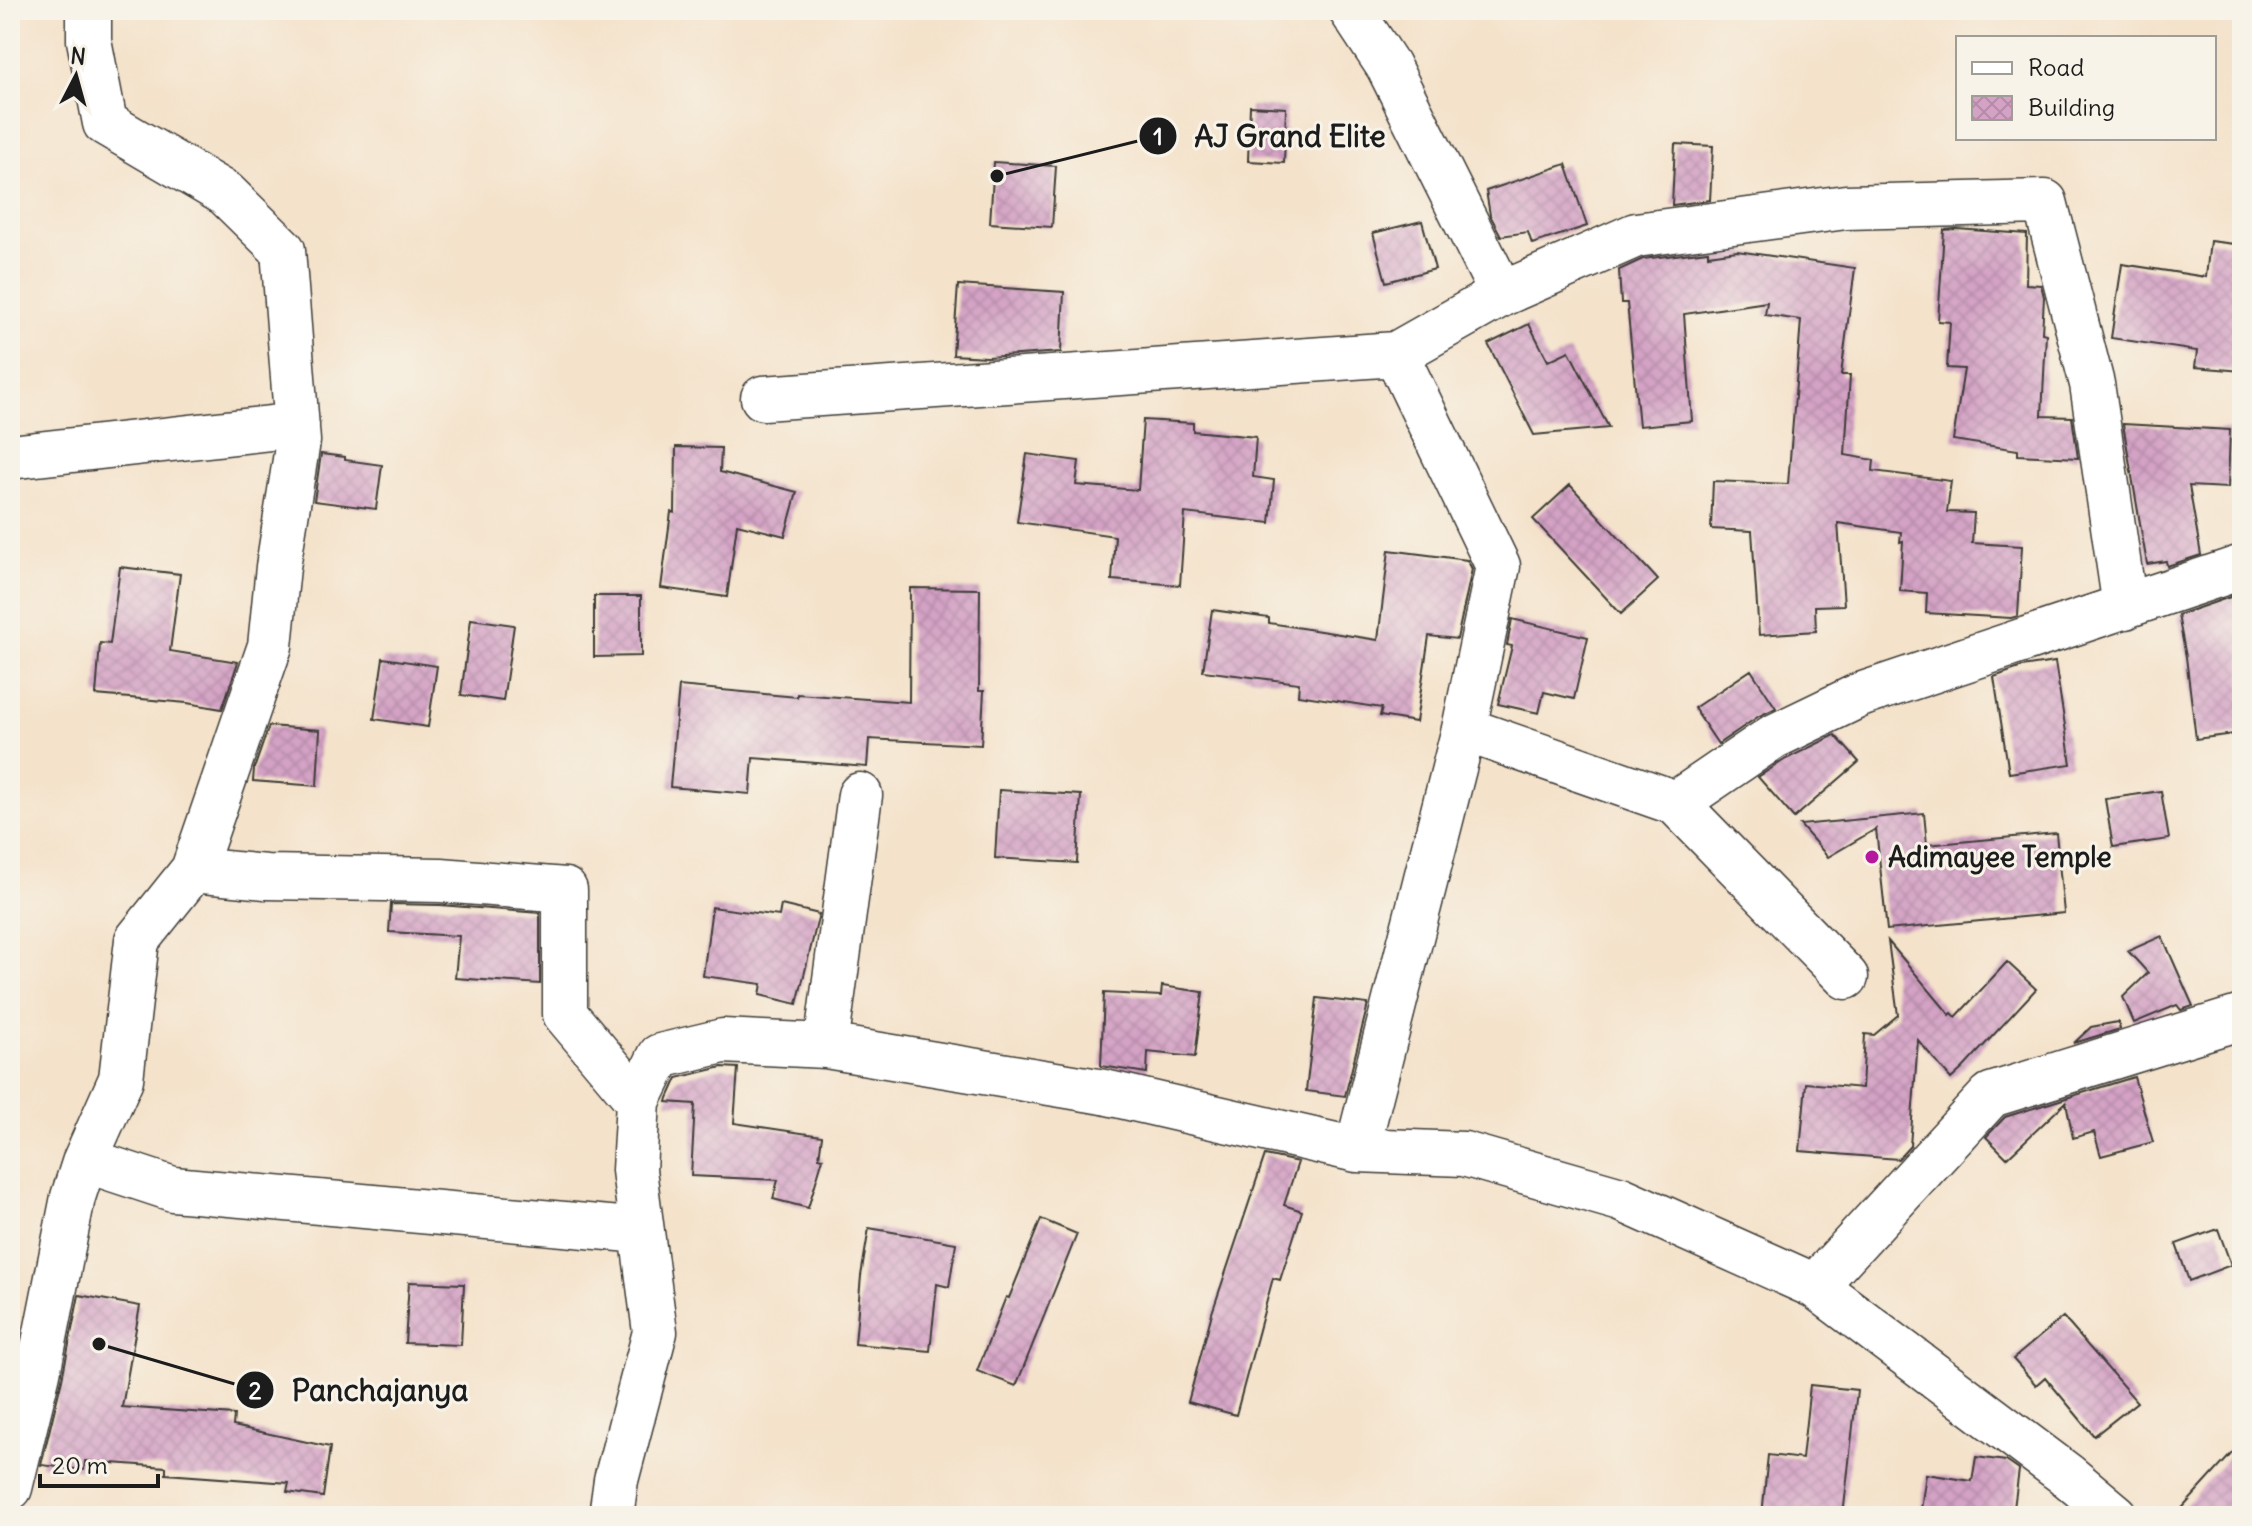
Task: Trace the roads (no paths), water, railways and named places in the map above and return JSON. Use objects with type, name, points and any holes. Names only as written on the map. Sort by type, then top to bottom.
[{"type":"street","points":[[10,1488],[38,1373],[73,1197],[85,1160],[121,1079],[137,940],[193,870],[270,646],[278,567],[298,441],[283,250],[226,194],[105,123],[89,40],[89,10]]},
{"type":"street","points":[[1351,10],[1388,66],[1502,294]]},
{"type":"street","points":[[763,398],[1396,354],[1502,294],[1636,235],[1846,207],[2045,202],[2092,384],[2125,607]]},
{"type":"street","points":[[1357,1150],[1464,729],[1498,566],[1396,354]]},
{"type":"street","points":[[10,457],[297,425]]},
{"type":"street","points":[[1676,803],[1773,737],[1860,695],[2242,567]]},
{"type":"street","points":[[1464,729],[1676,803],[1846,977]]},
{"type":"street","points":[[826,1046],[860,795]]},
{"type":"street","points":[[193,870],[266,877],[441,880],[565,890],[565,1014],[638,1101]]},
{"type":"street","points":[[1815,1286],[1991,1095],[2242,1017]]},
{"type":"street","points":[[611,1516],[616,1480],[655,1332],[634,1170],[638,1101],[660,1056],[723,1041],[826,1046],[1104,1092],[1357,1150],[1464,1154],[1621,1199],[1815,1286],[2067,1475],[2116,1516]]},
{"type":"street","points":[[85,1160],[173,1189],[642,1231]]},
{"type":"place","name":"AJ Grand Elite","points":[[997,176]]},
{"type":"place","name":"Adimayee Temple","points":[[1872,857]]},
{"type":"place","name":"Panchajanya","points":[[99,1344]]}]
